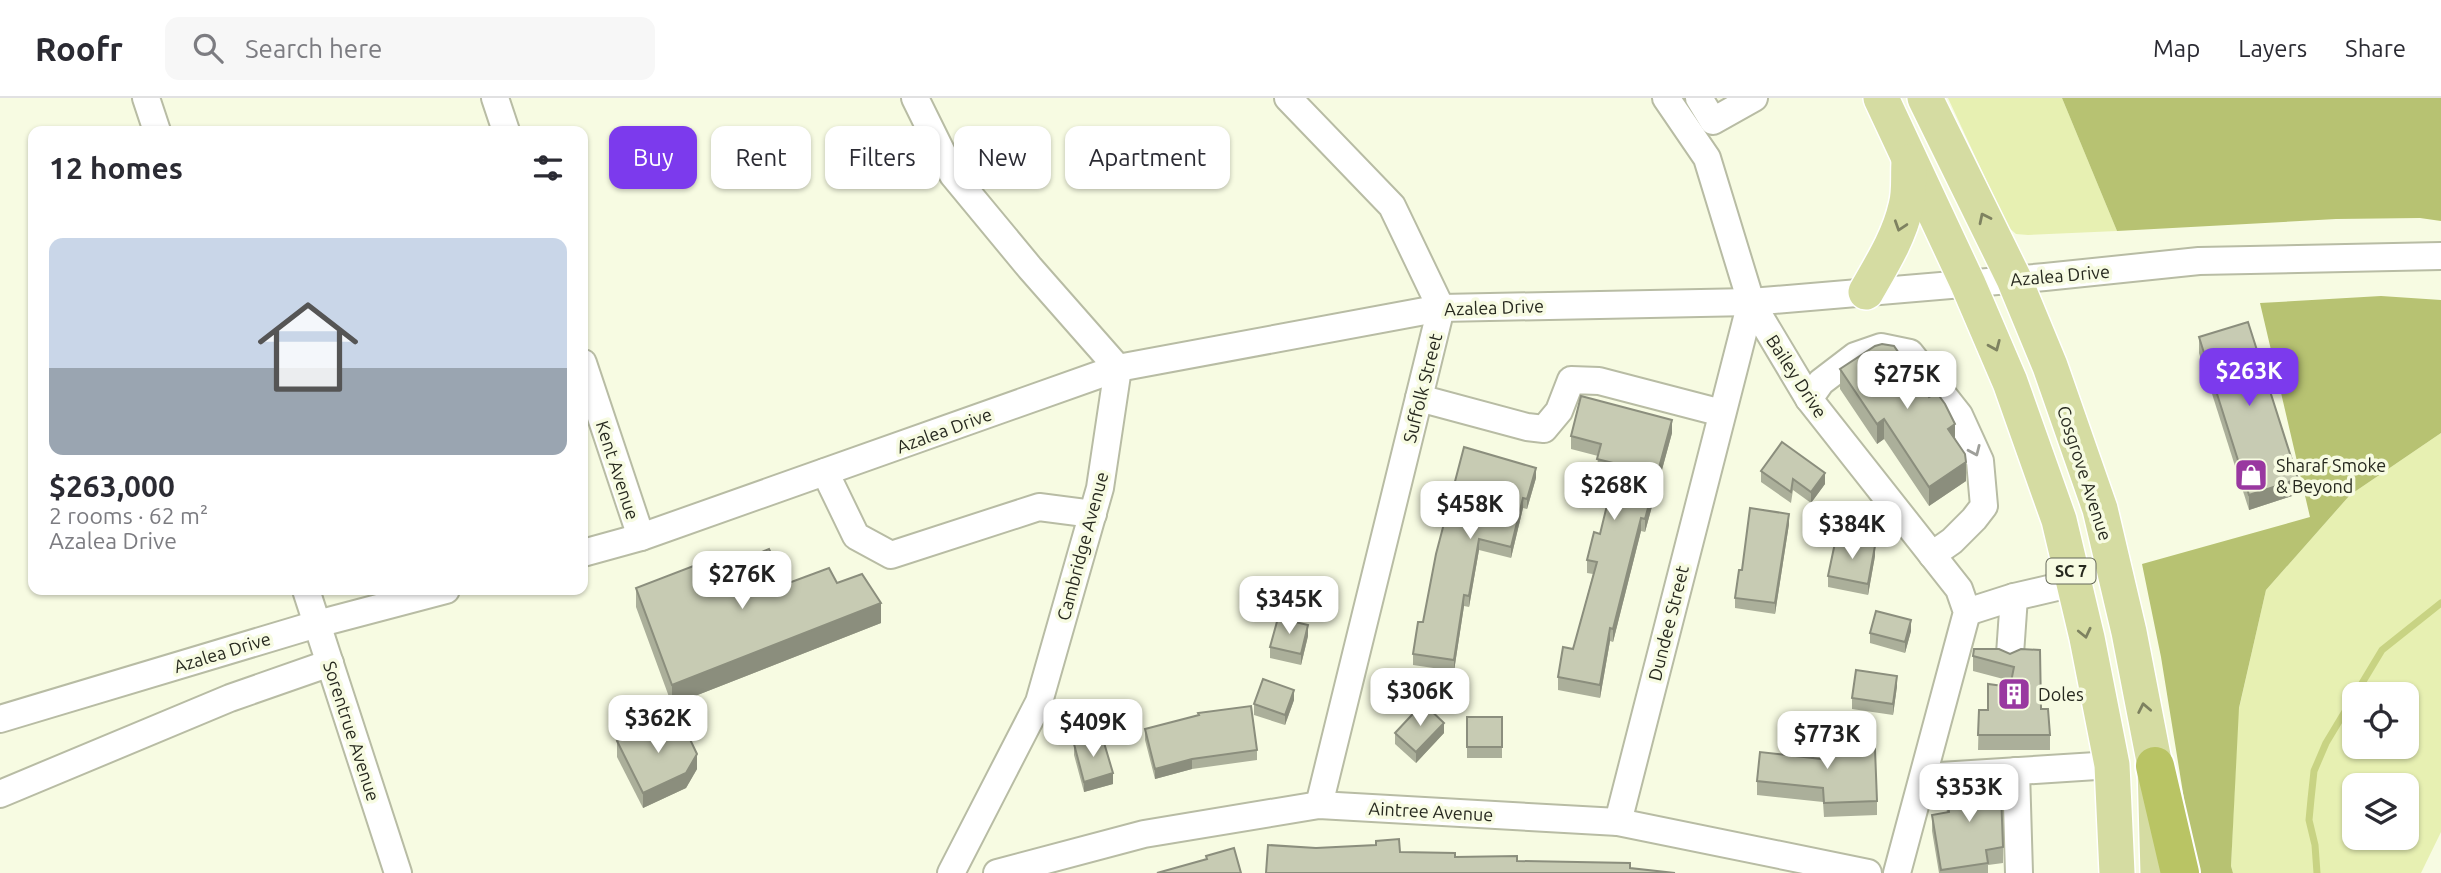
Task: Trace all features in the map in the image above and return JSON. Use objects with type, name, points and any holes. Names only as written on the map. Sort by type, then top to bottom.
[{"type":"highway","points":[[2155,766],[2180,873]]},
{"type":"main road","name":"SC 7","points":[[1881,98],[1968,284],[2010,382],[2054,507],[2074,583],[2112,765],[2117,873]]},
{"type":"main road","name":"Cosgrove Avenue","points":[[1925,98],[2014,279],[2050,366],[2100,509],[2129,632],[2155,766],[2158,873]]},
{"type":"main road","points":[[1866,292],[1897,237],[1907,204],[1909,158]]},
{"type":"street","points":[[146,98],[155,126]]},
{"type":"street","points":[[495,98],[504,126]]},
{"type":"street","points":[[915,98],[953,174],[1030,268],[1118,368]]},
{"type":"street","points":[[1288,98],[1392,206],[1441,308]]},
{"type":"street","name":"Bailey Drive","points":[[1666,98],[1703,129],[1707,158],[1751,302],[1809,399],[1959,589],[1966,612]]},
{"type":"street","points":[[1699,98],[1703,129],[1754,98]]},
{"type":"street","name":"Azalea Drive","points":[[588,552],[641,537],[1118,368],[1441,308],[1751,302],[2199,261],[2441,256]]},
{"type":"street","name":"Dundee Street","points":[[1618,822],[1751,302]]},
{"type":"street","name":"Suffolk Street","points":[[1319,805],[1441,308]]},
{"type":"street","points":[[1809,399],[1821,382],[1856,356],[1881,346],[1910,353],[1959,415],[1980,461],[1984,506],[1952,541],[1932,555]]},
{"type":"street","name":"Cambridge Avenue","points":[[951,873],[1039,702],[1100,488],[1118,368]]},
{"type":"street","name":"Kent Avenue","points":[[588,378],[641,537]]},
{"type":"street","points":[[1419,398],[1527,427],[1544,429],[1559,411],[1571,380],[1599,381],[1722,413]]},
{"type":"street","points":[[825,472],[856,536],[891,555],[1039,507],[1093,514]]},
{"type":"street","points":[[1897,873],[1966,612],[2074,583]]},
{"type":"street","name":"Sorentrue Avenue","points":[[308,595],[398,873]]},
{"type":"street","name":"Azalea Drive","points":[[0,719],[317,624],[427,595]]},
{"type":"street","points":[[2010,654],[2014,597]]},
{"type":"street","points":[[0,794],[230,698],[330,663]]},
{"type":"street","points":[[1924,777],[2112,765]]},
{"type":"street","points":[[2016,771],[2019,873]]},
{"type":"street","name":"Aintree Avenue","points":[[997,873],[1144,834],[1319,805],[1618,822],[1868,873]]},
{"type":"green space","points":[[1948,98],[2062,98],[2117,231],[2016,234],[2008,227]]},
{"type":"green space","points":[[2062,98],[2441,98],[2441,221],[2420,218],[2336,219],[2117,231]]},
{"type":"green space","points":[[2381,296],[2441,300],[2441,433],[2350,495],[2266,590],[2239,708],[2231,866],[2233,873],[2196,873],[2161,657],[2142,564],[2310,517],[2260,303]]},
{"type":"green space","points":[[2441,433],[2441,832],[2421,873],[2233,873],[2231,866],[2238,713],[2266,590],[2350,495]]},
{"type":"building","points":[[2248,322],[2298,479],[2249,495],[2199,337]]},
{"type":"building","points":[[1882,344],[1894,346],[1929,397],[1937,393],[1955,424],[1948,429],[1965,454],[1966,462],[1929,487],[1884,419],[1877,424],[1840,369]]},
{"type":"building","points":[[1581,396],[1672,420],[1645,519],[1641,518],[1613,629],[1610,628],[1600,685],[1558,677],[1563,647],[1573,649],[1597,562],[1587,560],[1594,532],[1600,534],[1617,464],[1597,459],[1601,444],[1571,436]]},
{"type":"building","points":[[1782,442],[1825,473],[1811,492],[1793,479],[1791,492],[1761,471]]},
{"type":"building","points":[[1464,447],[1536,468],[1527,499],[1523,498],[1511,547],[1479,539],[1469,596],[1464,595],[1454,660],[1413,654],[1418,622],[1423,622],[1436,554]]},
{"type":"building","points":[[1750,508],[1789,514],[1775,603],[1735,598],[1739,570],[1742,570]]},
{"type":"building","points":[[1836,538],[1875,546],[1868,584],[1828,576]]},
{"type":"building","points":[[769,549],[786,584],[829,568],[837,583],[862,574],[881,603],[672,685],[636,588],[696,565],[702,577]]},
{"type":"building","points":[[1876,611],[1911,620],[1905,642],[1870,633]]},
{"type":"building","points":[[1278,618],[1308,625],[1301,654],[1270,647]]},
{"type":"building","name":"Doles","points":[[1974,649],[1999,649],[2010,654],[2021,649],[2040,650],[2041,709],[2048,709],[2050,735],[1978,735],[1979,710],[1988,710],[1988,684],[2010,687],[2014,667],[1973,656]]},
{"type":"building","points":[[1856,670],[1897,676],[1893,704],[1852,698]]},
{"type":"building","points":[[1263,679],[1294,690],[1285,715],[1254,704]]},
{"type":"building","points":[[1423,703],[1444,723],[1416,752],[1395,733]]},
{"type":"building","points":[[1251,706],[1257,750],[1192,759],[1155,769],[1145,729],[1199,715],[1198,713]]},
{"type":"building","points":[[1467,717],[1502,717],[1502,747],[1467,747]]},
{"type":"building","points":[[660,721],[687,733],[697,754],[686,773],[643,793],[617,741]]},
{"type":"building","points":[[1102,736],[1113,773],[1084,782],[1074,744]]},
{"type":"building","points":[[1857,738],[1857,750],[1875,749],[1877,801],[1824,803],[1823,788],[1757,781],[1760,752],[1822,759],[1821,739]]},
{"type":"building","points":[[1987,775],[1990,795],[2001,793],[2003,847],[1986,850],[1988,863],[1941,870],[1932,815],[1949,812],[1945,781]]},
{"type":"building","points":[[1399,839],[1400,852],[1455,853],[1455,857],[1517,856],[1517,861],[1630,863],[1630,868],[1675,873],[1266,873],[1268,845],[1316,848],[1376,845],[1376,841]]},
{"type":"building","points":[[1234,848],[1241,873],[1157,873],[1207,859],[1206,856]]},
{"type":"waterway","points":[[2317,873],[2315,845],[2309,820],[2314,771],[2326,743],[2382,650],[2441,603]]},
{"type":"place","name":"Sharaf Smoke & Beyond","points":[[2251,475]]},
{"type":"place","name":"Doles","points":[[2014,694]]}]
